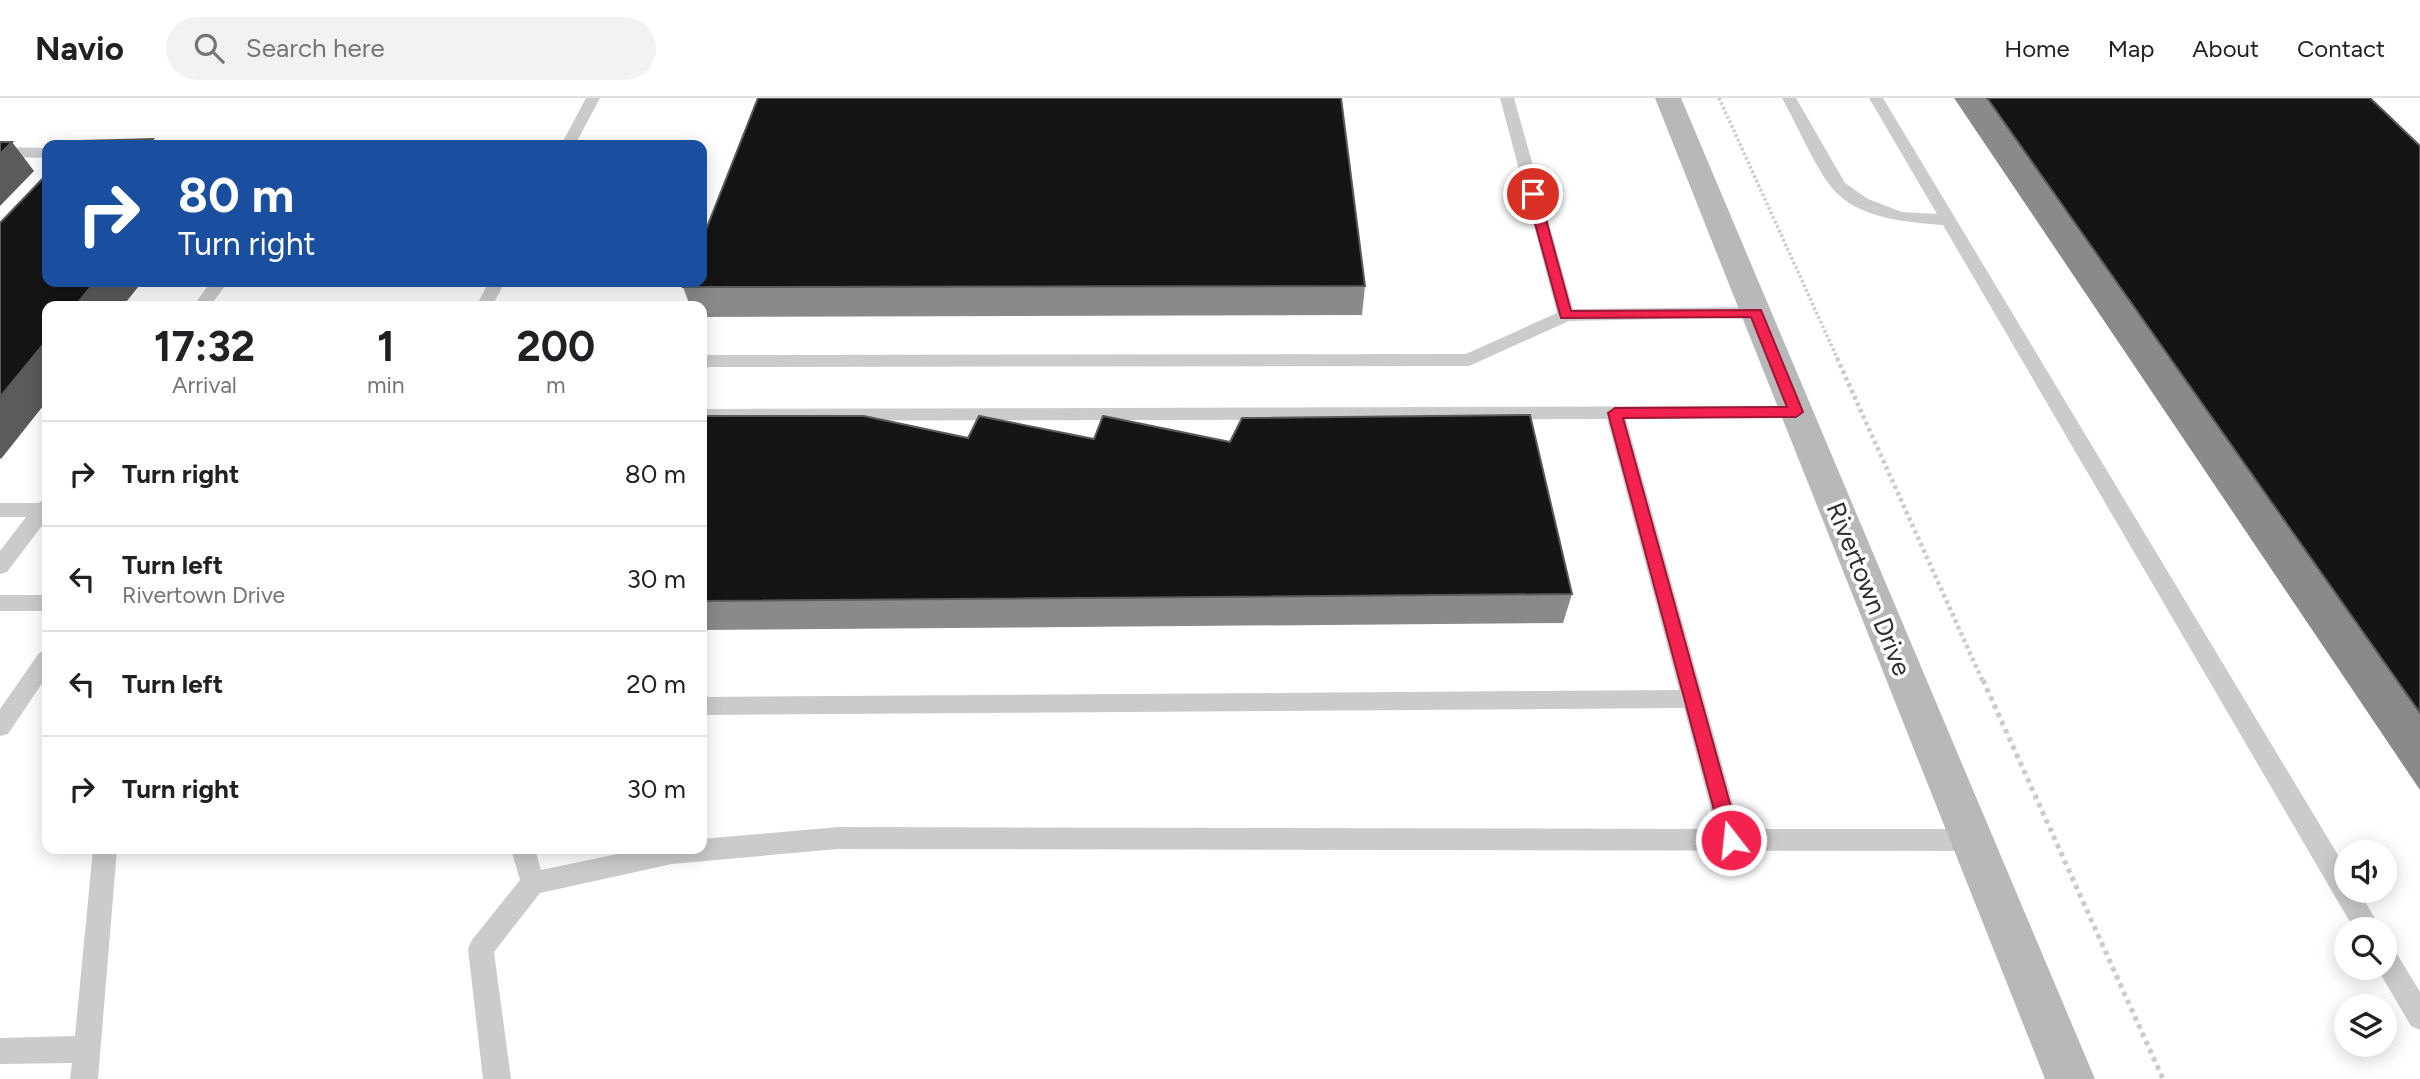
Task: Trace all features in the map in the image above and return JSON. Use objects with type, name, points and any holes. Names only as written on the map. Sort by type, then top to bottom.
[{"type":"street","name":"Rivertown Drive","points":[[1668,98],[2070,1079]]},
{"type":"lane","points":[[571,140],[593,98]]},
{"type":"lane","points":[[1507,98],[1566,315]]},
{"type":"lane","points":[[1789,98],[1839,186],[1862,202],[1899,217],[1948,220]]},
{"type":"lane","points":[[1876,98],[2361,917]]},
{"type":"lane","points":[[0,152],[42,153]]},
{"type":"lane","points":[[205,301],[216,287]]},
{"type":"lane","points":[[707,361],[1469,360],[1566,315],[1756,313]]},
{"type":"lane","points":[[707,415],[1796,412]]},
{"type":"lane","points":[[1615,413],[1731,840]]},
{"type":"lane","points":[[0,510],[42,508]]},
{"type":"lane","points":[[0,566],[42,512]]},
{"type":"lane","points":[[0,603],[42,603]]},
{"type":"lane","points":[[0,727],[42,666]]},
{"type":"lane","points":[[707,706],[1692,699]]},
{"type":"lane","points":[[707,850],[838,838],[1973,840]]},
{"type":"lane","points":[[84,1079],[105,854]]},
{"type":"lane","points":[[524,854],[533,883]]},
{"type":"lane","points":[[497,1079],[481,949],[533,883],[667,854]]},
{"type":"lane","points":[[2397,978],[2420,1017]]},
{"type":"lane","points":[[0,1051],[87,1048]]},
{"type":"path","points":[[1719,98],[2163,1079]]},
{"type":"building","points":[[758,98],[1341,98],[1365,286],[707,287],[707,227]]},
{"type":"building","points":[[1987,98],[2370,98],[2420,146],[2420,713]]},
{"type":"building","points":[[0,142],[12,142],[0,154]]},
{"type":"building","points":[[42,179],[42,287],[91,287],[79,301],[42,301],[42,346],[0,397],[0,223]]},
{"type":"building","points":[[1530,415],[1572,594],[707,601],[707,416],[864,416],[968,438],[979,416],[1094,439],[1103,416],[1230,442],[1242,418]]},
{"type":"route","points":[[1533,194],[1566,315],[1756,313],[1796,412],[1615,413],[1731,840]]}]
